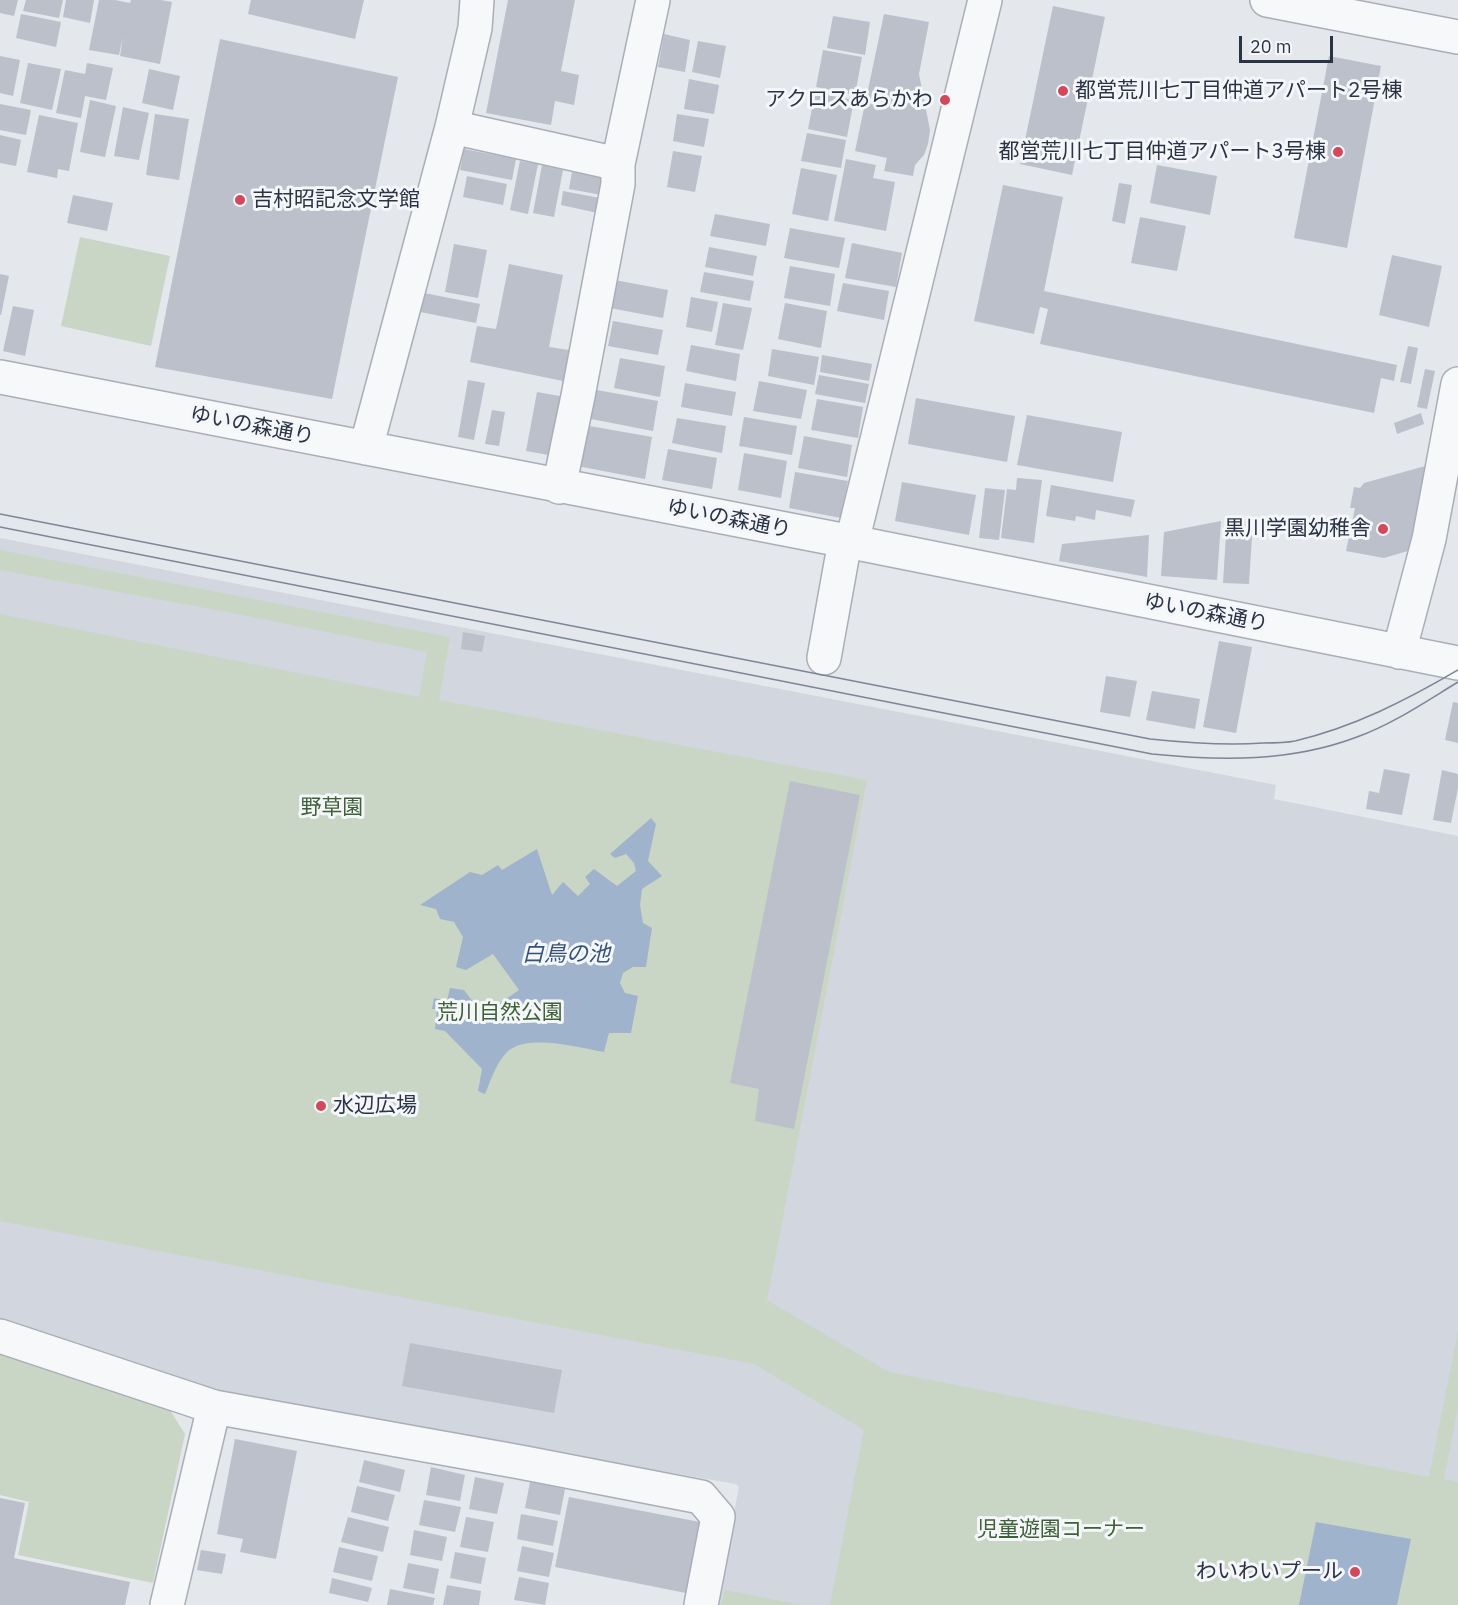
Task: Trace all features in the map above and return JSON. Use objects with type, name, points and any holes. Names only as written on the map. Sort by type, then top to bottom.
[{"type":"street","points":[[366,448],[452,127],[475,28],[477,0]]},
{"type":"street","points":[[559,487],[616,196],[618,164],[653,0]]},
{"type":"street","points":[[824,658],[849,542],[985,0]]},
{"type":"street","points":[[1267,0],[1458,36]]},
{"type":"street","points":[[452,127],[618,164]]},
{"type":"street","name":"ゆいの森通り","points":[[0,377],[1458,663]]},
{"type":"street","points":[[1399,652],[1429,538],[1458,384]]},
{"type":"street","points":[[0,1336],[214,1407],[701,1497],[718,1517],[701,1605]]},
{"type":"street","points":[[167,1605],[214,1407]]},
{"type":"shaded area","points":[[0,538],[1276,785],[1274,799],[1458,836],[1458,1605],[716,1605],[739,1487],[736,1484],[224,1396],[0,1318]]},
{"type":"green space","points":[[80,237],[170,256],[151,346],[61,326]]},
{"type":"green space","name":"荒川自然公園","points":[[0,550],[450,637],[439,700],[867,780],[767,1300],[889,1372],[1429,1477],[1458,1332],[1458,1407],[1444,1479],[1458,1482],[1458,1605],[830,1605],[864,1430],[754,1364],[0,1221],[0,614],[419,697],[427,652],[0,570]]},
{"type":"green space","points":[[0,1349],[170,1410],[185,1434],[153,1583],[18,1555],[29,1502],[0,1495]]},
{"type":"green space","points":[[725,1590],[802,1605],[721,1605]]},
{"type":"water","name":"白鳥の池","points":[[651,818],[656,824],[648,861],[662,876],[642,889],[640,905],[643,923],[652,928],[646,967],[633,967],[623,973],[620,983],[625,993],[638,996],[631,1033],[609,1033],[604,1052],[554,1043],[527,1043],[516,1046],[500,1061],[485,1094],[478,1091],[482,1069],[445,1031],[435,1029],[437,1009],[432,1009],[434,998],[447,1001],[450,988],[464,990],[483,1015],[519,990],[493,954],[466,970],[456,967],[463,937],[454,922],[440,919],[436,909],[420,905],[470,872],[482,875],[498,865],[502,870],[537,849],[552,895],[563,882],[578,896],[590,884],[585,877],[594,869],[617,886],[636,871],[634,863],[626,854],[615,858],[610,854]]},
{"type":"water","name":"わいわいプール","points":[[1316,1522],[1411,1539],[1397,1605],[1299,1605]]},
{"type":"building","points":[[0,0],[18,0],[14,16],[0,13]]},
{"type":"building","points":[[26,0],[63,0],[59,18],[23,11]]},
{"type":"building","points":[[66,0],[94,0],[90,23],[63,17]]},
{"type":"building","points":[[99,0],[130,3],[131,0],[172,2],[160,64],[120,56],[123,36],[119,55],[89,50]]},
{"type":"building","points":[[251,0],[364,0],[355,39],[248,14]]},
{"type":"building","points":[[508,0],[575,0],[561,71],[579,75],[574,105],[555,101],[551,125],[486,113]]},
{"type":"building","name":"都営荒川七丁目仲道アパート2号棟","points":[[1053,6],[1105,17],[1072,175],[1020,164]]},
{"type":"building","points":[[21,14],[61,22],[56,47],[16,38]]},
{"type":"building","points":[[884,14],[929,22],[919,74],[930,130],[924,155],[915,165],[913,176],[884,171],[887,158],[855,151]]},
{"type":"building","points":[[833,16],[870,22],[865,55],[827,48]]},
{"type":"building","points":[[664,34],[690,40],[685,72],[658,67]]},
{"type":"building","points":[[220,39],[398,77],[332,399],[155,367]]},
{"type":"building","points":[[698,41],[726,46],[720,78],[692,72]]},
{"type":"building","points":[[823,50],[862,57],[855,95],[816,87]]},
{"type":"building","points":[[0,56],[20,60],[13,96],[0,93]]},
{"type":"building","name":"都営荒川七丁目仲道アパート3号棟","points":[[1329,56],[1381,66],[1347,248],[1294,238]]},
{"type":"building","points":[[28,63],[61,69],[52,110],[20,103]]},
{"type":"building","points":[[87,63],[113,68],[106,100],[85,96],[81,118],[56,113],[65,70],[85,74]]},
{"type":"building","points":[[149,69],[180,76],[173,110],[142,103]]},
{"type":"building","points":[[689,79],[719,85],[714,114],[684,109]]},
{"type":"building","points":[[1225,80],[1250,85],[1247,102],[1222,97]]},
{"type":"building","points":[[815,93],[854,100],[847,137],[808,129]]},
{"type":"building","points":[[90,100],[116,106],[105,157],[80,152]]},
{"type":"building","points":[[0,104],[31,110],[26,135],[0,130]]},
{"type":"building","points":[[123,107],[149,113],[139,160],[114,156]]},
{"type":"building","points":[[155,114],[189,119],[179,180],[146,175]]},
{"type":"building","points":[[677,114],[709,119],[704,147],[673,141]]},
{"type":"building","points":[[39,115],[78,123],[69,171],[58,169],[57,178],[27,172]]},
{"type":"building","points":[[807,133],[846,140],[841,168],[801,161]]},
{"type":"building","points":[[0,135],[21,140],[16,166],[0,163]]},
{"type":"building","points":[[464,149],[516,159],[512,180],[460,170]]},
{"type":"building","points":[[673,151],[702,156],[695,192],[667,187]]},
{"type":"building","points":[[846,159],[876,165],[873,178],[895,182],[886,231],[834,221]]},
{"type":"building","points":[[520,161],[538,164],[528,214],[510,210]]},
{"type":"building","points":[[542,165],[563,170],[554,217],[533,213]]},
{"type":"building","points":[[1157,165],[1217,176],[1210,215],[1150,203]]},
{"type":"building","points":[[801,168],[837,175],[828,221],[792,214]]},
{"type":"building","points":[[572,172],[610,180],[607,196],[569,189]]},
{"type":"building","points":[[467,176],[507,184],[503,205],[463,197]]},
{"type":"building","points":[[1119,183],[1132,185],[1125,224],[1112,221]]},
{"type":"building","points":[[1003,185],[1063,197],[1044,291],[1397,365],[1394,381],[1381,378],[1374,413],[1040,344],[1048,309],[1040,307],[1034,334],[974,321]]},
{"type":"building","points":[[563,191],[605,199],[602,214],[561,205]]},
{"type":"building","points":[[73,195],[113,203],[107,231],[67,223]]},
{"type":"building","points":[[715,214],[770,224],[766,246],[710,236]]},
{"type":"building","points":[[1140,217],[1186,226],[1177,271],[1131,263]]},
{"type":"building","points":[[790,228],[845,238],[839,268],[784,258]]},
{"type":"building","points":[[852,243],[902,253],[896,287],[845,278]]},
{"type":"building","points":[[454,244],[487,250],[478,298],[445,292]]},
{"type":"building","points":[[709,247],[757,256],[753,276],[705,267]]},
{"type":"building","points":[[1392,255],[1442,266],[1429,327],[1379,315]]},
{"type":"building","points":[[509,264],[563,275],[549,347],[569,350],[563,381],[470,362],[477,326],[496,329]]},
{"type":"building","points":[[790,266],[835,274],[830,306],[784,298]]},
{"type":"building","points":[[704,272],[754,281],[750,301],[700,292]]},
{"type":"building","points":[[0,274],[9,276],[1,315],[0,315]]},
{"type":"building","points":[[615,280],[668,290],[663,318],[610,308]]},
{"type":"building","points":[[843,283],[889,291],[884,320],[837,311]]},
{"type":"building","points":[[424,293],[480,304],[476,323],[420,312]]},
{"type":"building","points":[[691,297],[718,302],[712,332],[686,327]]},
{"type":"building","points":[[723,303],[752,308],[743,350],[715,345]]},
{"type":"building","points":[[785,303],[827,311],[821,348],[778,339]]},
{"type":"building","points":[[13,306],[34,310],[25,356],[3,351]]},
{"type":"building","points":[[613,321],[663,330],[658,355],[608,346]]},
{"type":"building","points":[[691,345],[740,354],[736,381],[686,371]]},
{"type":"building","points":[[1408,346],[1418,348],[1411,384],[1400,382]]},
{"type":"building","points":[[772,349],[819,357],[814,385],[768,376]]},
{"type":"building","points":[[822,355],[872,364],[869,381],[820,372]]},
{"type":"building","points":[[620,358],[665,366],[660,397],[614,388]]},
{"type":"building","points":[[1425,369],[1435,371],[1427,409],[1417,407]]},
{"type":"building","points":[[819,375],[869,384],[865,403],[815,394]]},
{"type":"building","points":[[468,380],[485,383],[474,440],[458,437]]},
{"type":"building","points":[[759,381],[807,390],[801,419],[753,411]]},
{"type":"building","points":[[685,383],[736,392],[732,416],[681,407]]},
{"type":"building","points":[[591,389],[658,401],[653,431],[586,418]]},
{"type":"building","points":[[537,392],[565,397],[554,456],[526,451]]},
{"type":"building","points":[[916,398],[1015,416],[1007,462],[908,444]]},
{"type":"building","points":[[817,399],[863,407],[858,438],[811,430]]},
{"type":"building","points":[[492,410],[505,412],[499,446],[485,444]]},
{"type":"building","points":[[1421,413],[1424,424],[1397,434],[1394,423]]},
{"type":"building","points":[[1027,415],[1122,432],[1113,482],[1017,465]]},
{"type":"building","points":[[744,417],[797,426],[792,455],[739,446]]},
{"type":"building","points":[[677,418],[726,426],[722,453],[672,443]]},
{"type":"building","points":[[584,425],[652,437],[645,479],[577,466]]},
{"type":"building","points":[[804,436],[852,445],[847,477],[798,468]]},
{"type":"building","points":[[668,449],[717,458],[712,489],[662,480]]},
{"type":"building","points":[[744,453],[787,461],[781,498],[738,490]]},
{"type":"building","name":"黒川学園幼稚舎","points":[[1429,465],[1411,550],[1384,558],[1346,551],[1355,508],[1350,508],[1354,487],[1360,488],[1364,483]]},
{"type":"building","points":[[795,472],[848,481],[841,518],[789,508]]},
{"type":"building","points":[[1017,478],[1042,480],[1034,543],[1001,538],[1007,489],[1016,490]]},
{"type":"building","points":[[902,482],[976,495],[969,535],[895,521]]},
{"type":"building","points":[[1051,485],[1135,500],[1131,517],[1096,510],[1095,520],[1076,516],[1075,521],[1046,516]]},
{"type":"building","points":[[985,488],[1005,490],[999,540],[979,538]]},
{"type":"building","points":[[1227,519],[1253,521],[1249,584],[1223,583]]},
{"type":"building","points":[[1221,521],[1217,580],[1161,576],[1164,532]]},
{"type":"building","points":[[1149,535],[1147,577],[1059,561],[1062,544]]},
{"type":"building","points":[[463,632],[485,636],[482,652],[461,649]]},
{"type":"building","points":[[1219,641],[1252,647],[1236,733],[1203,727]]},
{"type":"building","points":[[1106,676],[1137,681],[1130,717],[1100,712]]},
{"type":"building","points":[[1152,691],[1200,699],[1195,729],[1146,720]]},
{"type":"building","points":[[1453,702],[1458,703],[1458,743],[1445,740]]},
{"type":"building","points":[[1384,769],[1410,774],[1402,815],[1366,809],[1369,791],[1379,793]]},
{"type":"building","points":[[1442,770],[1458,774],[1458,788],[1451,823],[1433,820]]},
{"type":"building","points":[[790,781],[860,795],[794,1129],[755,1121],[759,1089],[730,1083]]},
{"type":"building","points":[[410,1343],[562,1370],[554,1413],[402,1386]]},
{"type":"building","points":[[235,1439],[297,1451],[276,1559],[240,1552],[243,1539],[217,1534]]},
{"type":"building","points":[[364,1460],[405,1470],[400,1492],[359,1482]]},
{"type":"building","points":[[431,1467],[465,1475],[460,1501],[426,1495]]},
{"type":"building","points":[[475,1477],[504,1483],[497,1514],[469,1509]]},
{"type":"building","points":[[530,1482],[565,1489],[560,1515],[525,1508]]},
{"type":"building","points":[[357,1486],[395,1495],[388,1521],[351,1512]]},
{"type":"building","points":[[569,1497],[700,1522],[686,1593],[555,1567]]},
{"type":"building","points":[[0,1498],[25,1503],[14,1558],[130,1582],[125,1605],[0,1605]]},
{"type":"building","points":[[424,1500],[461,1507],[455,1532],[419,1525]]},
{"type":"building","points":[[521,1514],[558,1521],[553,1546],[517,1539]]},
{"type":"building","points":[[348,1517],[389,1527],[383,1552],[341,1542]]},
{"type":"building","points":[[466,1517],[494,1522],[488,1552],[460,1547]]},
{"type":"building","points":[[414,1530],[447,1537],[442,1561],[410,1555]]},
{"type":"building","points":[[522,1546],[554,1553],[549,1577],[517,1571]]},
{"type":"building","points":[[339,1547],[378,1556],[372,1581],[333,1572]]},
{"type":"building","points":[[201,1550],[226,1554],[222,1574],[197,1570]]},
{"type":"building","points":[[455,1552],[486,1558],[481,1584],[450,1578]]},
{"type":"building","points":[[408,1563],[439,1569],[434,1594],[403,1588]]},
{"type":"building","points":[[519,1577],[549,1583],[545,1605],[514,1600]]},
{"type":"building","points":[[332,1578],[372,1588],[368,1602],[329,1593]]},
{"type":"building","points":[[447,1585],[481,1591],[479,1605],[443,1605]]},
{"type":"building","points":[[390,1589],[435,1598],[433,1605],[387,1605]]},
{"type":"tram line","points":[[0,514],[1150,739],[1221,744],[1295,741],[1380,712],[1458,670]]},
{"type":"tram line","points":[[0,527],[1152,754],[1204,758],[1256,758],[1307,751],[1370,732],[1409,712],[1458,682]]},
{"type":"place","name":"都営荒川七丁目仲道アパート2号棟","points":[[1063,91]]},
{"type":"place","name":"アクロスあらかわ","points":[[945,100]]},
{"type":"place","name":"都営荒川七丁目仲道アパート3号棟","points":[[1338,152]]},
{"type":"place","name":"吉村昭記念文学館","points":[[240,200]]},
{"type":"place","name":"黒川学園幼稚舎","points":[[1383,529]]},
{"type":"place","name":"水辺広場","points":[[321,1106]]},
{"type":"place","name":"わいわいプール","points":[[1355,1572]]},
{"type":"park label","name":"野草園","points":[[332,808]]},
{"type":"park label","name":"児童遊園コーナー","points":[[1061,1530]]}]
